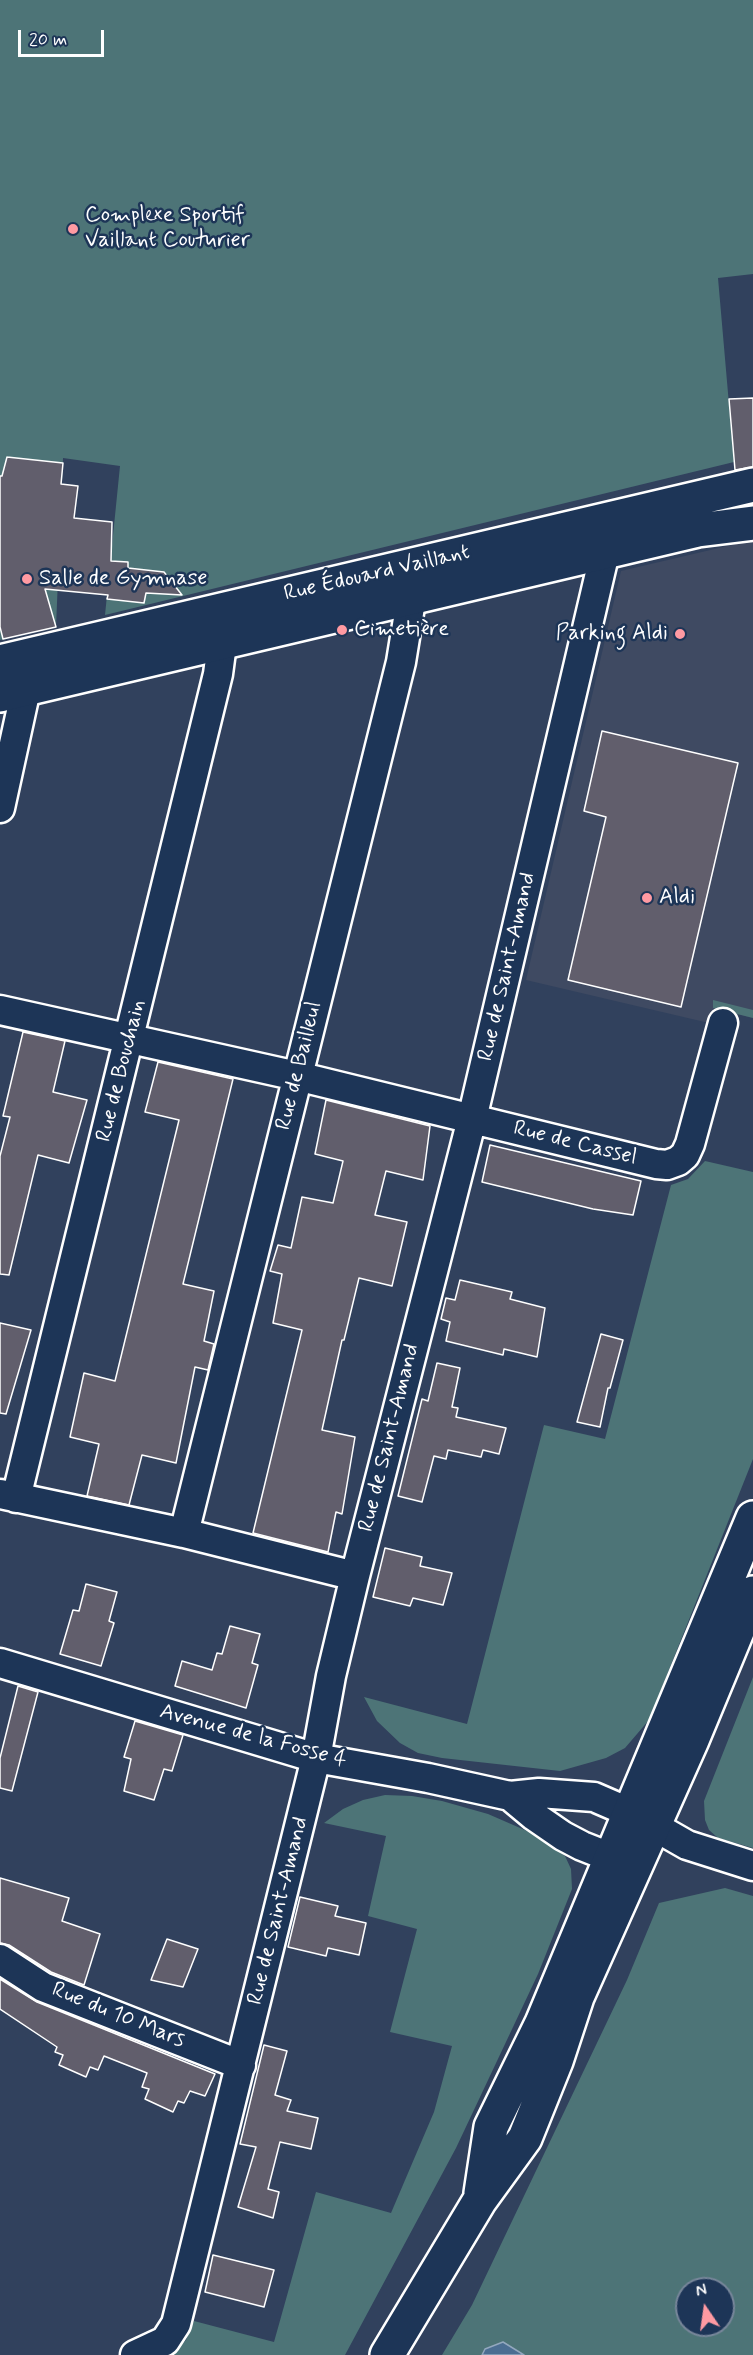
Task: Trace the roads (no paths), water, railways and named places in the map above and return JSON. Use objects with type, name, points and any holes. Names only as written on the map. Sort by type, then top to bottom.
[{"type":"main road","name":"Rue Édouard Vaillant","points":[[0,662],[753,485]]},
{"type":"main road","name":"Rue Édouard Vaillant","points":[[13,692],[698,530],[753,523]]},
{"type":"main road","points":[[643,1820],[753,1518]]},
{"type":"main road","points":[[387,2355],[480,2200],[525,2138],[556,2061],[623,1863],[753,1593]]},
{"type":"street","name":"Rue de Saint-Amand","points":[[135,2355],[165,2341],[176,2324],[316,1758],[331,1676],[355,1576],[472,1119],[605,552]]},
{"type":"street","name":"Rue de Bailleul","points":[[184,1533],[401,662],[417,565]]},
{"type":"street","name":"Rue de Bouchain","points":[[8,1496],[130,1038],[218,674],[222,644]]},
{"type":"street","points":[[0,808],[13,692]]},
{"type":"street","name":"Rue de Cassel","points":[[0,1010],[297,1076],[667,1165],[678,1161],[685,1155],[690,1144],[723,1023]]},
{"type":"street","points":[[8,1496],[184,1533],[355,1576]]},
{"type":"street","name":"Avenue de la Fosse 4","points":[[0,1663],[316,1758],[428,1778],[510,1796],[539,1793],[594,1797],[643,1820],[687,1845],[753,1866]]},
{"type":"street","name":"Avenue de la Fosse 4","points":[[510,1796],[563,1836],[623,1863]]},
{"type":"street","name":"Rue du 10 Mars","points":[[0,1959],[43,1987],[241,2065]]},
{"type":"place","name":"Complexe Sportif Vaillant Couturier","points":[[73,229]]},
{"type":"place","name":"Salle de Gymnase","points":[[27,579]]},
{"type":"place","name":"Cimetière","points":[[342,630]]},
{"type":"place","name":"Parking Aldi","points":[[680,634]]},
{"type":"place","name":"Aldi","points":[[647,898]]}]
